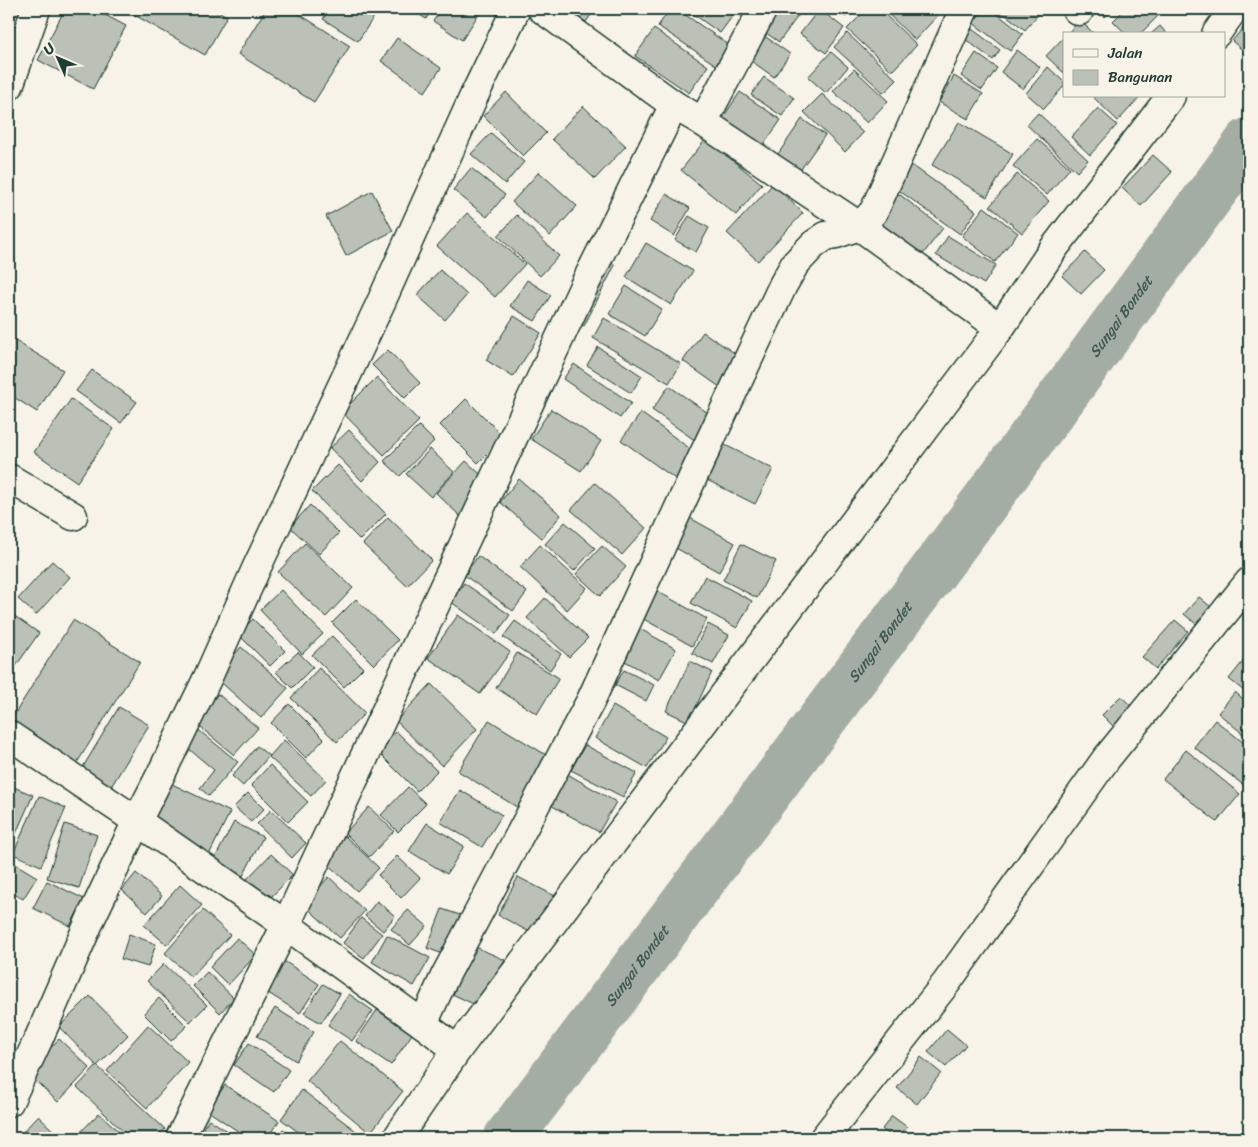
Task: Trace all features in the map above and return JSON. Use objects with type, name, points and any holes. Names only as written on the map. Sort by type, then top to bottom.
[{"type":"street","points":[[9,86],[36,9]]},
{"type":"street","points":[[9,1102],[92,916],[208,677],[272,533],[516,9]]},
{"type":"street","points":[[542,9],[674,105],[703,122],[858,226],[1000,328]]},
{"type":"street","points":[[703,122],[762,9]]},
{"type":"street","points":[[423,1024],[445,976],[591,700],[783,285],[795,264],[813,245],[826,236],[858,226],[874,211],[964,9]]},
{"type":"street","points":[[1217,32],[1234,9]]},
{"type":"street","points":[[397,1138],[457,1050],[1000,328],[1054,248],[1169,98]]},
{"type":"street","points":[[180,1138],[286,925],[582,288],[674,105]]},
{"type":"street","points":[[9,478],[73,516]]},
{"type":"street","points":[[824,1138],[948,982],[1106,759],[1249,582]]},
{"type":"street","points":[[9,735],[286,925],[457,1050]]},
{"type":"building","points":[[65,9],[94,9],[126,26],[93,89],[38,60]]},
{"type":"building","points":[[124,9],[214,9],[227,16],[205,55]]},
{"type":"building","points":[[266,9],[291,9],[350,46],[314,102],[238,54]]},
{"type":"building","points":[[329,9],[379,9],[358,41],[323,19]]},
{"type":"building","points":[[411,9],[432,9],[426,19]]},
{"type":"building","points":[[442,9],[482,9],[462,40],[433,21]]},
{"type":"building","points":[[566,9],[595,9],[586,22]]},
{"type":"building","points":[[670,9],[677,9],[729,45],[716,65],[658,26]]},
{"type":"building","points":[[686,9],[735,9],[737,10],[720,33]]},
{"type":"building","points":[[773,9],[803,9],[779,42],[759,28]]},
{"type":"building","points":[[819,9],[844,28],[826,53],[800,34]]},
{"type":"building","points":[[835,9],[853,9],[846,17]]},
{"type":"building","points":[[867,9],[879,9],[917,45],[892,71],[847,29]]},
{"type":"building","points":[[883,9],[939,9],[942,11],[915,40]]},
{"type":"building","points":[[984,9],[991,9],[1023,34],[1010,51],[973,23]]},
{"type":"building","points":[[998,9],[1043,9],[1025,30]]},
{"type":"building","points":[[1096,9],[1112,9],[1105,17]]},
{"type":"building","points":[[1125,9],[1165,9],[1142,32],[1124,32],[1113,21]]},
{"type":"building","points":[[1080,20],[1092,32],[1069,32]]},
{"type":"building","points":[[1249,21],[1249,54],[1248,55],[1232,41]]},
{"type":"building","points":[[1160,26],[1165,32],[1153,32]]},
{"type":"building","points":[[654,29],[708,66],[689,93],[635,56]]},
{"type":"building","points":[[972,29],[1000,50],[993,60],[965,39]]},
{"type":"building","points":[[847,33],[897,80],[884,93],[834,47]]},
{"type":"building","points":[[763,35],[790,54],[774,77],[747,58]]},
{"type":"building","points":[[397,38],[441,68],[425,92],[381,61]]},
{"type":"building","points":[[1063,38],[1063,72],[1046,56]]},
{"type":"building","points":[[1017,50],[1040,67],[1023,89],[1001,72]]},
{"type":"building","points":[[831,52],[848,67],[826,93],[808,77]]},
{"type":"building","points":[[976,53],[997,68],[982,90],[961,76]]},
{"type":"building","points":[[1048,67],[1063,81],[1063,87],[1044,109],[1026,93]]},
{"type":"building","points":[[854,69],[888,101],[867,123],[833,91]]},
{"type":"building","points":[[954,76],[983,94],[968,119],[939,102]]},
{"type":"building","points":[[764,77],[794,98],[782,116],[751,95]]},
{"type":"building","points":[[506,92],[546,133],[523,156],[483,116]]},
{"type":"building","points":[[740,92],[781,120],[760,150],[720,122]]},
{"type":"building","points":[[822,94],[863,133],[845,152],[804,112]]},
{"type":"building","points":[[1094,98],[1139,98],[1118,121]]},
{"type":"building","points":[[583,106],[626,146],[595,179],[552,139]]},
{"type":"building","points":[[1098,108],[1117,125],[1090,155],[1071,137]]},
{"type":"building","points":[[1038,113],[1088,160],[1077,172],[1027,125]]},
{"type":"building","points":[[802,119],[825,135],[796,176],[774,160]]},
{"type":"building","points":[[959,122],[1013,154],[987,197],[932,165]]},
{"type":"building","points":[[491,133],[524,162],[505,184],[471,154]]},
{"type":"building","points":[[706,139],[762,184],[736,215],[681,170]]},
{"type":"building","points":[[1037,139],[1070,168],[1047,195],[1013,166]]},
{"type":"building","points":[[1153,155],[1172,172],[1141,206],[1122,188]]},
{"type":"building","points":[[906,161],[976,211],[960,234],[890,184]]},
{"type":"building","points":[[471,168],[505,195],[487,217],[453,190]]},
{"type":"building","points":[[539,172],[577,206],[550,236],[512,202]]},
{"type":"building","points":[[1017,174],[1049,201],[1022,233],[990,206]]},
{"type":"building","points":[[773,184],[803,213],[758,261],[727,233]]},
{"type":"building","points":[[372,191],[393,231],[346,256],[326,216]]},
{"type":"building","points":[[666,194],[690,208],[674,236],[650,221]]},
{"type":"building","points":[[899,194],[943,228],[917,262],[873,229]]},
{"type":"building","points":[[984,207],[1018,233],[995,262],[962,236]]},
{"type":"building","points":[[467,213],[525,264],[495,297],[437,246]]},
{"type":"building","points":[[517,215],[559,256],[540,276],[498,236]]},
{"type":"building","points":[[689,216],[709,228],[696,252],[675,240]]},
{"type":"building","points":[[948,236],[996,265],[984,284],[936,255]]},
{"type":"building","points":[[646,243],[693,271],[671,305],[626,277]]},
{"type":"building","points":[[1085,252],[1104,270],[1081,294],[1062,276]]},
{"type":"building","points":[[606,260],[615,265],[584,326],[574,321]]},
{"type":"building","points":[[440,270],[467,295],[445,320],[417,295]]},
{"type":"building","points":[[527,280],[551,295],[535,321],[510,306]]},
{"type":"building","points":[[626,286],[662,309],[645,336],[609,314]]},
{"type":"building","points":[[514,316],[541,333],[513,377],[486,360]]},
{"type":"building","points":[[604,318],[681,364],[669,383],[593,338]]},
{"type":"building","points":[[703,332],[745,360],[724,390],[683,361]]},
{"type":"building","points":[[9,337],[63,370],[37,412],[9,394]]},
{"type":"building","points":[[598,347],[642,376],[631,393],[587,365]]},
{"type":"building","points":[[388,350],[420,383],[405,398],[372,365]]},
{"type":"building","points":[[574,364],[631,403],[620,418],[563,379]]},
{"type":"building","points":[[92,370],[137,402],[121,423],[76,391]]},
{"type":"building","points":[[377,377],[419,421],[384,455],[342,412]]},
{"type":"building","points":[[669,386],[714,417],[696,441],[652,410]]},
{"type":"building","points":[[71,399],[114,429],[77,482],[34,452]]},
{"type":"building","points":[[466,399],[504,437],[478,463],[440,425]]},
{"type":"building","points":[[551,409],[601,441],[581,471],[531,439]]},
{"type":"building","points":[[641,413],[696,453],[677,480],[621,440]]},
{"type":"building","points":[[419,426],[434,441],[400,476],[384,461]]},
{"type":"building","points":[[349,430],[380,462],[362,481],[330,448]]},
{"type":"building","points":[[721,443],[773,469],[755,504],[703,478]]},
{"type":"building","points":[[430,449],[454,472],[431,497],[406,474]]},
{"type":"building","points":[[466,461],[490,483],[460,516],[436,493]]},
{"type":"building","points":[[338,465],[386,514],[360,540],[312,491]]},
{"type":"building","points":[[519,479],[561,515],[542,538],[500,502]]},
{"type":"building","points":[[595,483],[646,528],[622,555],[571,510]]},
{"type":"building","points":[[310,505],[339,533],[319,554],[290,527]]},
{"type":"building","points":[[388,517],[432,560],[407,586],[363,544]]},
{"type":"building","points":[[690,518],[735,543],[719,572],[674,547]]},
{"type":"building","points":[[565,522],[595,548],[574,571],[545,544]]},
{"type":"building","points":[[305,543],[353,588],[326,617],[278,572]]},
{"type":"building","points":[[741,544],[776,561],[757,598],[723,580]]},
{"type":"building","points":[[540,545],[587,588],[567,610],[520,567]]},
{"type":"building","points":[[602,546],[626,567],[600,596],[576,574]]},
{"type":"building","points":[[478,556],[527,592],[513,611],[464,575]]},
{"type":"building","points":[[52,561],[70,577],[36,615],[18,599]]},
{"type":"building","points":[[705,576],[752,601],[737,628],[691,603]]},
{"type":"building","points":[[464,583],[510,615],[496,634],[451,602]]},
{"type":"building","points":[[281,590],[323,634],[302,654],[260,610]]},
{"type":"building","points":[[655,590],[707,619],[692,646],[640,617]]},
{"type":"building","points":[[1199,597],[1211,607],[1196,624],[1184,614]]},
{"type":"building","points":[[545,598],[588,638],[569,657],[527,618]]},
{"type":"building","points":[[356,599],[398,640],[374,665],[332,623]]},
{"type":"building","points":[[13,615],[39,633],[9,676],[9,621]]},
{"type":"building","points":[[458,615],[510,652],[480,694],[428,658]]},
{"type":"building","points":[[253,619],[285,651],[270,666],[238,634]]},
{"type":"building","points":[[73,620],[140,662],[75,766],[9,723]]},
{"type":"building","points":[[1175,620],[1188,631],[1156,669],[1142,657]]},
{"type":"building","points":[[515,621],[561,654],[550,670],[503,637]]},
{"type":"building","points":[[708,624],[729,635],[713,664],[692,653]]},
{"type":"building","points":[[640,629],[676,649],[659,680],[623,660]]},
{"type":"building","points":[[332,636],[363,668],[344,687],[312,655]]},
{"type":"building","points":[[241,647],[288,688],[261,718],[215,677]]},
{"type":"building","points":[[298,652],[313,667],[292,688],[276,672]]},
{"type":"building","points":[[517,653],[559,678],[537,714],[496,688]]},
{"type":"building","points":[[1249,654],[1249,695],[1229,679]]},
{"type":"building","points":[[690,661],[712,672],[689,722],[666,711]]},
{"type":"building","points":[[319,668],[365,713],[337,742],[291,698]]},
{"type":"building","points":[[624,670],[654,685],[646,701],[615,685]]},
{"type":"building","points":[[431,684],[477,729],[442,766],[396,721]]},
{"type":"building","points":[[1235,692],[1249,704],[1249,739],[1218,713]]},
{"type":"building","points":[[218,694],[258,728],[234,755],[194,722]]},
{"type":"building","points":[[1121,696],[1140,715],[1121,734],[1102,715]]},
{"type":"building","points":[[289,704],[324,739],[306,758],[271,723]]},
{"type":"building","points":[[613,706],[666,737],[647,768],[595,738]]},
{"type":"building","points":[[119,707],[149,725],[109,790],[80,772]]},
{"type":"building","points":[[489,720],[551,758],[520,809],[458,771]]},
{"type":"building","points":[[1215,720],[1249,747],[1249,782],[1246,787],[1194,747]]},
{"type":"building","points":[[196,728],[238,762],[209,796],[200,788],[214,770],[183,744]]},
{"type":"building","points":[[396,731],[437,771],[417,791],[377,751]]},
{"type":"building","points":[[284,740],[326,780],[311,796],[269,757]]},
{"type":"building","points":[[585,745],[637,773],[623,797],[571,770]]},
{"type":"building","points":[[257,746],[269,756],[243,786],[232,776]]},
{"type":"building","points":[[1186,750],[1240,794],[1217,822],[1163,779]]},
{"type":"building","points":[[270,765],[308,802],[288,822],[251,785]]},
{"type":"building","points":[[564,772],[616,802],[599,832],[547,803]]},
{"type":"building","points":[[170,783],[230,812],[209,855],[149,826]]},
{"type":"building","points":[[9,785],[33,795],[9,849]]},
{"type":"building","points":[[408,787],[426,804],[398,832],[381,815]]},
{"type":"building","points":[[460,790],[502,815],[482,847],[440,822]]},
{"type":"building","points":[[248,793],[264,809],[251,822],[234,807]]},
{"type":"building","points":[[39,796],[66,808],[41,866],[13,854]]},
{"type":"building","points":[[369,807],[394,831],[369,857],[345,833]]},
{"type":"building","points":[[271,810],[306,843],[292,858],[257,824]]},
{"type":"building","points":[[234,822],[263,837],[243,876],[214,860]]},
{"type":"building","points":[[427,823],[464,846],[447,874],[409,851]]},
{"type":"building","points":[[65,824],[97,835],[79,888],[47,878]]},
{"type":"building","points":[[345,836],[379,868],[357,891],[323,860]]},
{"type":"building","points":[[271,854],[293,875],[267,901],[246,880]]},
{"type":"building","points":[[397,856],[420,878],[401,898],[378,875]]},
{"type":"building","points":[[9,860],[37,877],[23,899],[9,891]]},
{"type":"building","points":[[136,873],[162,896],[147,913],[122,890]]},
{"type":"building","points":[[329,877],[365,911],[340,938],[303,904]]},
{"type":"building","points":[[518,877],[557,897],[537,936],[498,915]]},
{"type":"building","points":[[47,881],[84,899],[70,926],[33,908]]},
{"type":"building","points":[[180,885],[202,905],[167,945],[144,925]]},
{"type":"building","points":[[377,901],[395,916],[383,931],[365,916]]},
{"type":"building","points":[[442,909],[463,916],[448,956],[427,948]]},
{"type":"building","points":[[203,910],[230,935],[191,977],[165,953]]},
{"type":"building","points":[[408,910],[427,926],[410,945],[391,929]]},
{"type":"building","points":[[361,918],[382,934],[364,958],[343,943]]},
{"type":"building","points":[[129,934],[156,944],[148,967],[121,959]]},
{"type":"building","points":[[387,935],[430,958],[414,986],[372,962]]},
{"type":"building","points":[[237,938],[256,955],[228,985],[210,967]]},
{"type":"building","points":[[471,945],[505,960],[482,1008],[448,992]]},
{"type":"building","points":[[284,961],[319,984],[300,1013],[265,991]]},
{"type":"building","points":[[164,964],[207,1005],[190,1022],[147,981]]},
{"type":"building","points":[[207,972],[234,998],[220,1013],[193,986]]},
{"type":"building","points":[[323,984],[340,994],[321,1023],[304,1013]]},
{"type":"building","points":[[349,994],[373,1011],[352,1041],[328,1025]]},
{"type":"building","points":[[90,996],[128,1035],[97,1066],[59,1027]]},
{"type":"building","points":[[159,998],[187,1026],[171,1041],[144,1014]]},
{"type":"building","points":[[275,1008],[314,1032],[296,1061],[257,1036]]},
{"type":"building","points":[[377,1010],[412,1034],[391,1065],[356,1041]]},
{"type":"building","points":[[148,1025],[188,1062],[147,1108],[107,1071]]},
{"type":"building","points":[[947,1029],[966,1045],[946,1067],[928,1052]]},
{"type":"building","points":[[59,1039],[90,1068],[58,1102],[27,1073]]},
{"type":"building","points":[[340,1041],[403,1091],[370,1133],[307,1081]]},
{"type":"building","points":[[249,1043],[289,1070],[274,1092],[234,1065]]},
{"type":"building","points":[[921,1057],[941,1073],[917,1104],[897,1088]]},
{"type":"building","points":[[97,1066],[165,1129],[157,1138],[130,1138],[77,1087]]},
{"type":"building","points":[[225,1085],[279,1121],[267,1138],[248,1138],[208,1111]]},
{"type":"building","points":[[302,1090],[360,1134],[357,1138],[306,1138],[281,1119]]},
{"type":"building","points":[[99,1113],[126,1138],[75,1138]]},
{"type":"building","points":[[38,1116],[61,1138],[17,1138]]},
{"type":"building","points":[[892,1116],[907,1127],[898,1138],[894,1138],[882,1129]]},
{"type":"building","points":[[209,1119],[237,1138],[211,1138],[201,1131]]},
{"type":"building","points":[[283,1129],[296,1138],[277,1138]]},
{"type":"waterway","name":"Sungai Bondet","points":[[508,1138],[968,525],[1249,142]]}]
